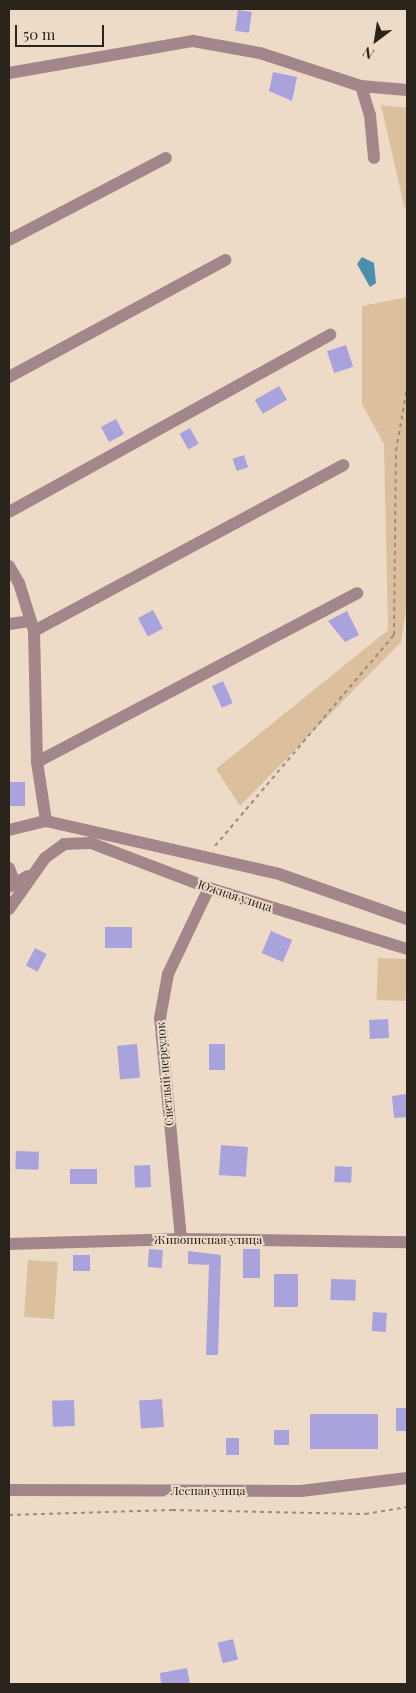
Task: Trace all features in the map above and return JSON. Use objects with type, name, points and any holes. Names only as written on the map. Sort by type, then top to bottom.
[{"type":"street","points":[[9,73],[193,40],[260,53],[361,86],[407,90]]},
{"type":"street","points":[[361,86],[370,116],[374,158]]},
{"type":"street","points":[[9,240],[166,158]]},
{"type":"street","points":[[9,377],[225,260]]},
{"type":"street","points":[[9,512],[330,335]]},
{"type":"street","points":[[9,624],[32,626],[344,465]]},
{"type":"street","points":[[9,566],[19,583],[32,626],[37,762],[46,821]]},
{"type":"street","points":[[37,762],[357,594]]},
{"type":"street","points":[[9,830],[46,821],[279,874],[407,919]]},
{"type":"street","name":"Южная улица","points":[[32,873],[64,844],[92,843],[209,888],[407,949]]},
{"type":"street","points":[[9,868],[12,885],[32,873]]},
{"type":"street","points":[[9,909],[32,873]]},
{"type":"street","name":"Светлый переулок","points":[[181,1239],[160,1018],[168,974],[209,888]]},
{"type":"street","name":"Живописная улица","points":[[9,1244],[181,1239],[407,1242]]},
{"type":"street","name":"Лесная улица","points":[[9,1490],[302,1491],[407,1478]]},
{"type":"path","points":[[205,857],[394,635],[396,451],[407,388]]},
{"type":"path","points":[[9,1515],[172,1510],[365,1514],[407,1507]]},
{"type":"shaded area","points":[[381,105],[407,108],[407,209],[404,206]]},
{"type":"shaded area","points":[[407,297],[407,604],[401,642],[240,806],[216,769],[388,630],[384,444],[362,404],[362,306]]},
{"type":"shaded area","points":[[378,958],[407,959],[406,1001],[377,1000]]},
{"type":"shaded area","points":[[28,1260],[58,1262],[54,1319],[24,1317]]},
{"type":"water","points":[[362,257],[374,263],[376,283],[370,287],[357,264]]},
{"type":"building","points":[[238,10],[252,12],[249,33],[235,31]]},
{"type":"building","points":[[273,72],[297,77],[292,101],[269,91]]},
{"type":"building","points":[[346,345],[353,367],[334,373],[327,351]]},
{"type":"building","points":[[279,386],[287,400],[263,414],[255,400]]},
{"type":"building","points":[[116,419],[124,434],[109,442],[101,427]]},
{"type":"building","points":[[190,428],[199,444],[188,450],[180,434]]},
{"type":"building","points":[[244,455],[248,467],[237,471],[233,459]]},
{"type":"building","points":[[153,610],[163,629],[148,637],[138,618]]},
{"type":"building","points":[[347,611],[359,635],[345,642],[328,621]]},
{"type":"building","points":[[223,681],[233,703],[222,708],[212,686]]},
{"type":"building","points":[[9,782],[25,782],[25,806],[9,806]]},
{"type":"building","points":[[105,927],[132,927],[132,948],[105,948]]},
{"type":"building","points":[[271,931],[292,940],[283,962],[262,953]]},
{"type":"building","points":[[35,948],[47,954],[38,972],[26,966]]},
{"type":"building","points":[[388,1019],[389,1038],[370,1039],[369,1020]]},
{"type":"building","points":[[137,1044],[140,1078],[120,1080],[117,1046]]},
{"type":"building","points":[[209,1044],[225,1044],[225,1070],[209,1070]]},
{"type":"building","points":[[407,1094],[407,1117],[394,1118],[392,1096]]},
{"type":"building","points":[[221,1145],[248,1147],[246,1177],[219,1175]]},
{"type":"building","points":[[16,1151],[39,1152],[38,1170],[15,1169]]},
{"type":"building","points":[[150,1165],[151,1187],[135,1188],[134,1166]]},
{"type":"building","points":[[335,1166],[352,1167],[351,1183],[334,1182]]},
{"type":"building","points":[[70,1169],[97,1169],[97,1184],[70,1184]]},
{"type":"building","points":[[149,1249],[163,1250],[162,1268],[148,1267]]},
{"type":"building","points":[[243,1249],[260,1249],[260,1278],[243,1278]]},
{"type":"building","points":[[188,1251],[221,1255],[218,1355],[206,1355],[209,1265],[188,1264]]},
{"type":"building","points":[[73,1255],[90,1255],[90,1271],[73,1271]]},
{"type":"building","points":[[274,1274],[298,1274],[298,1307],[274,1307]]},
{"type":"building","points":[[331,1279],[356,1280],[355,1301],[330,1300]]},
{"type":"building","points":[[373,1312],[387,1313],[386,1332],[372,1331]]},
{"type":"building","points":[[162,1399],[164,1427],[141,1429],[139,1401]]},
{"type":"building","points":[[74,1400],[75,1426],[53,1427],[52,1401]]},
{"type":"building","points":[[396,1408],[407,1408],[407,1431],[396,1431]]},
{"type":"building","points":[[310,1414],[378,1414],[378,1449],[310,1449]]},
{"type":"building","points":[[274,1430],[289,1430],[289,1445],[274,1445]]},
{"type":"building","points":[[226,1438],[239,1438],[239,1455],[226,1455]]},
{"type":"building","points":[[233,1639],[238,1659],[223,1663],[217,1643]]},
{"type":"building","points":[[187,1668],[190,1684],[161,1684],[160,1673]]}]
